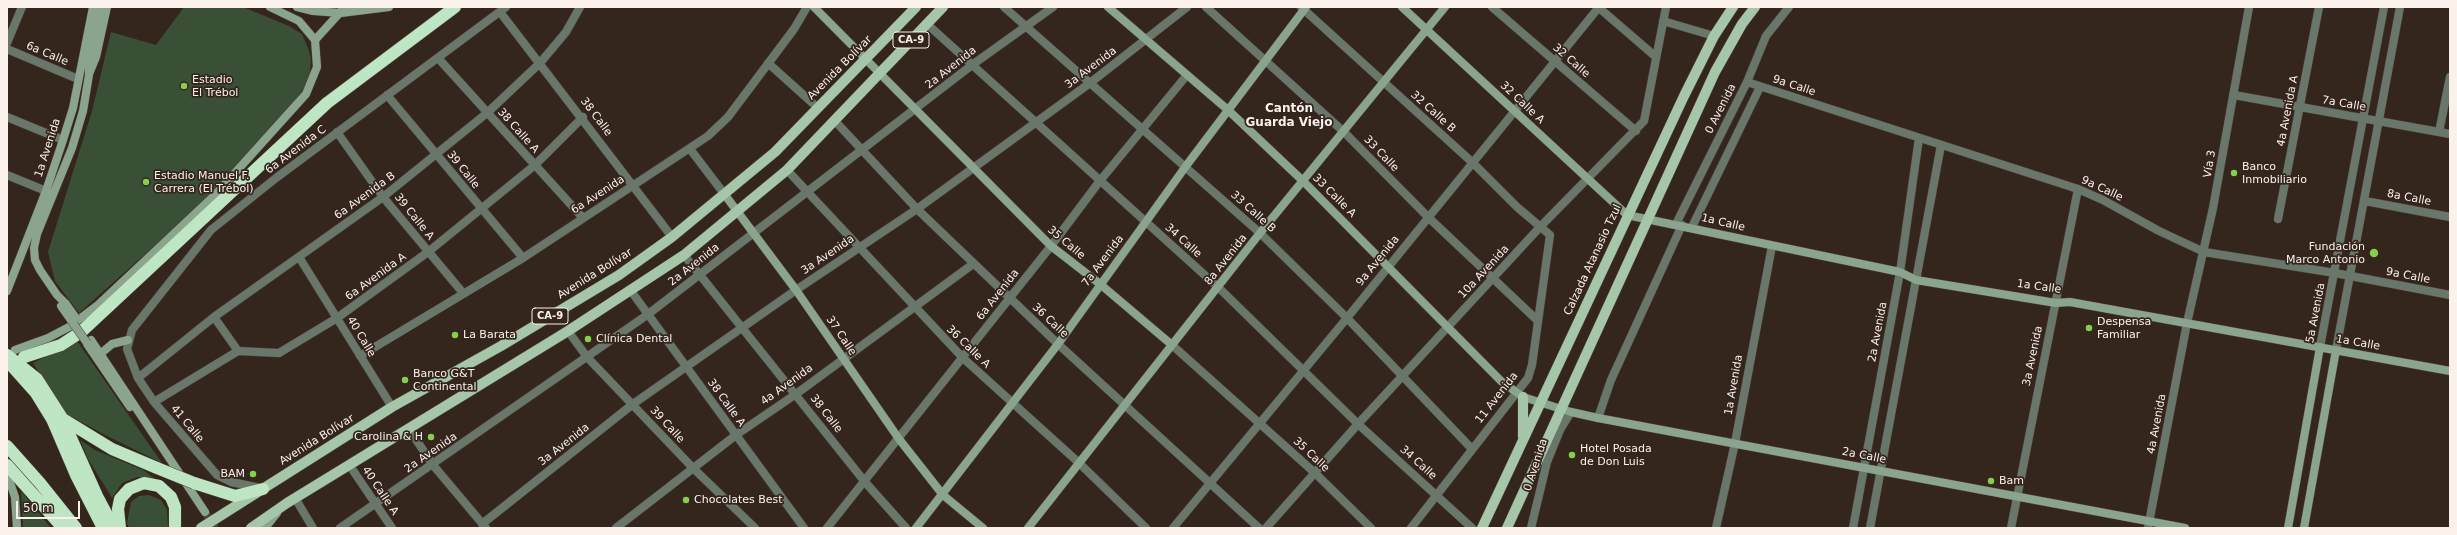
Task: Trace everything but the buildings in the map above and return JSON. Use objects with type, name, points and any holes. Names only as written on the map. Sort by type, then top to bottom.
[{"type":"highway","points":[[114,528],[97,496],[62,418],[33,375],[15,354],[61,345],[81,332],[327,103],[455,7]]},
{"type":"highway","points":[[7,361],[36,393],[52,419],[76,475],[103,528]]},
{"type":"highway","points":[[62,418],[107,446],[194,483],[234,496],[263,489]]},
{"type":"highway","points":[[7,446],[76,528]]},
{"type":"highway","points":[[7,465],[48,509],[63,528]]},
{"type":"highway","points":[[26,467],[48,509]]},
{"type":"highway","points":[[120,528],[118,509],[120,499],[129,488],[144,483],[159,486],[171,497],[175,507],[175,528]]},
{"type":"main road","name":"CA-9","points":[[251,528],[291,500],[350,466],[568,331],[684,256],[737,210],[787,170],[943,7]]},
{"type":"main road","name":"Calzada Atanasio Tzul","points":[[1482,528],[1627,215],[1714,36],[1733,7]]},
{"type":"main road","points":[[1507,528],[1560,408],[1715,72],[1742,24],[1755,7]]},
{"type":"main road","name":"Avenida Bolívar","points":[[202,528],[392,407],[501,346],[619,275],[672,237],[725,195],[775,152],[866,60],[913,8]]},
{"type":"main road","points":[[1519,395],[1523,442]]},
{"type":"street","points":[[7,43],[22,7]]},
{"type":"street","name":"1a Avenida","points":[[7,291],[46,191],[63,140],[78,79],[93,7]]},
{"type":"street","points":[[89,75],[88,55],[100,7]]},
{"type":"street","points":[[107,7],[96,56],[89,75],[83,111],[72,148],[36,234],[34,248],[35,260],[203,514]]},
{"type":"street","points":[[15,354],[69,327],[98,305],[215,195],[306,94],[317,67],[315,40],[299,21],[270,7]]},
{"type":"street","points":[[298,7],[312,11],[389,7]]},
{"type":"street","name":"6a Avenida B","points":[[138,378],[214,317],[384,197],[487,113],[540,62],[566,32],[580,7]]},
{"type":"street","name":"6a Avenida","points":[[360,356],[523,258],[690,149],[728,117],[797,24],[807,7]]},
{"type":"street","name":"35 Calle","points":[[814,7],[1051,246],[1100,284],[1172,345],[1315,473],[1372,528]]},
{"type":"street","name":"33 Calle B","points":[[1004,7],[1186,166],[1260,233],[1347,318],[1472,448]]},
{"type":"street","name":"2a Avenida","points":[[340,528],[433,465],[647,315],[700,276],[807,191],[916,110],[972,65],[1053,7]]},
{"type":"street","name":"33 Calle A","points":[[1108,7],[1228,110],[1304,182],[1501,381],[1519,395],[1540,402]]},
{"type":"street","name":"3a Avenida","points":[[484,526],[633,404],[686,366],[744,328],[796,290],[917,210],[1090,83],[1186,7]]},
{"type":"street","name":"33 Calle","points":[[1206,7],[1344,132],[1429,218],[1494,277],[1537,320]]},
{"type":"street","name":"32 Calle A","points":[[1402,7],[1627,215]]},
{"type":"street","name":"8a Avenida","points":[[1028,528],[1078,462],[1218,288],[1260,233],[1304,182],[1445,7]]},
{"type":"street","name":"32 Calle","points":[[1492,7],[1636,131]]},
{"type":"street","points":[[1598,7],[1656,57]]},
{"type":"street","name":"9a Avenida","points":[[1173,528],[1429,218],[1598,7]]},
{"type":"street","name":"10a Avenida","points":[[1266,528],[1358,424],[1540,227],[1589,179],[1644,121],[1666,7]]},
{"type":"street","name":"0 Avenida","points":[[1598,418],[1611,380],[1679,224],[1747,82],[1766,36],[1789,7]]},
{"type":"street","name":"Vía 3","points":[[2187,323],[2204,252],[2249,7]]},
{"type":"street","name":"4a Avenida A","points":[[2278,219],[2319,7]]},
{"type":"street","name":"5a Avenida","points":[[2288,528],[2362,118],[2384,7]]},
{"type":"street","points":[[2304,528],[2400,7]]},
{"type":"street","name":"7a Avenida","points":[[916,528],[943,495],[1058,344],[1186,166],[1304,8]]},
{"type":"street","name":"32 Calle B","points":[[1304,8],[1473,163],[1540,227],[1550,234]]},
{"type":"street","points":[[315,40],[343,10]]},
{"type":"street","name":"38 Calle","points":[[503,10],[540,62],[583,117],[632,186],[672,237]]},
{"type":"street","name":"6a Avenida C","points":[[128,340],[132,330],[151,304],[211,230],[337,132],[503,10]]},
{"type":"street","points":[[1663,21],[1714,36]]},
{"type":"street","name":"34 Calle","points":[[927,24],[1099,182],[1218,288],[1358,424],[1437,494],[1472,528]]},
{"type":"street","name":"6a Calle","points":[[7,49],[78,79]]},
{"type":"street","name":"38 Calle A","points":[[438,58],[583,218]]},
{"type":"street","points":[[768,63],[818,108]]},
{"type":"street","name":"6a Avenida","points":[[827,528],[963,358],[1099,182],[1187,75]]},
{"type":"street","points":[[2439,132],[2450,77]]},
{"type":"street","name":"9a Calle","points":[[1747,82],[2078,189],[2104,200],[2159,231],[2204,252],[2335,273],[2450,295]]},
{"type":"street","points":[[1692,227],[1760,87]]},
{"type":"street","name":"39 Calle","points":[[387,95],[523,258]]},
{"type":"street","name":"7a Calle","points":[[2234,95],[2450,134]]},
{"type":"street","points":[[7,116],[63,140]]},
{"type":"street","name":"6a Avenida A","points":[[238,351],[279,353],[337,318],[428,252],[535,165],[583,117]]},
{"type":"street","name":"36 Calle","points":[[835,121],[917,210],[973,264],[1259,528]]},
{"type":"street","name":"39 Calle A","points":[[337,132],[384,197],[463,293]]},
{"type":"street","name":"2a Avenida","points":[[1853,528],[1900,272],[1920,138]]},
{"type":"street","points":[[1870,528],[1941,145]]},
{"type":"street","name":"37 Calle","points":[[690,149],[796,290],[899,439],[943,495],[983,528]]},
{"type":"street","name":"36 Calle A","points":[[787,170],[860,247],[914,308],[963,358],[1012,404],[1078,462],[1146,528]]},
{"type":"street","points":[[7,175],[46,191]]},
{"type":"street","name":"3a Avenida","points":[[2011,528],[2078,189]]},
{"type":"street","name":"8a Calle","points":[[2364,201],[2450,217]]},
{"type":"street","name":"1a Calle","points":[[1627,215],[1679,224],[1772,246],[1900,272],[1916,280],[2056,303],[2070,302],[2450,371]]},
{"type":"street","name":"11 Avenida","points":[[1411,528],[1472,448],[1519,395],[1528,378],[1532,365],[1550,234]]},
{"type":"street","name":"1a Avenida","points":[[1716,528],[1735,443],[1772,246]]},
{"type":"street","name":"38 Calle","points":[[684,256],[744,328],[865,482],[906,528]]},
{"type":"street","name":"40 Calle","points":[[299,257],[392,407]]},
{"type":"street","name":"4a Avenida","points":[[616,528],[692,467],[796,394],[973,264]]},
{"type":"street","name":"38 Calle A","points":[[630,291],[804,528]]},
{"type":"street","points":[[154,402],[238,351],[214,317]]},
{"type":"street","name":"4a Avenida","points":[[2149,525],[2187,323]]},
{"type":"street","name":"39 Calle","points":[[568,331],[587,357],[692,467],[755,528]]},
{"type":"street","points":[[99,355],[117,342],[128,340]]},
{"type":"street","name":"41 Calle","points":[[128,340],[127,349],[138,378],[154,402],[217,475],[231,482],[263,489]]},
{"type":"street","name":"2a Calle","points":[[1540,402],[1571,412],[1598,418],[2017,496],[2149,525],[2185,528]]},
{"type":"street","name":"0 Avenida","points":[[1531,528],[1547,462],[1560,430],[1571,412]]},
{"type":"street","points":[[409,429],[433,465],[484,526]]},
{"type":"street","name":"40 Calle A","points":[[350,466],[392,528]]},
{"type":"street","points":[[7,474],[16,497],[17,528]]},
{"type":"street","points":[[265,528],[291,500],[313,528]]},
{"type":"green space","name":"Estadio Manuel F. Carrera (El Trébol)","points":[[184,7],[243,7],[289,26],[302,34],[311,59],[310,73],[304,88],[296,99],[199,206],[79,313],[55,281],[48,252],[92,111],[111,32],[156,45]]},
{"type":"green space","points":[[77,341],[162,463],[105,435],[63,412],[33,363]]},
{"type":"green space","points":[[80,440],[95,450],[143,470],[154,478],[137,477],[122,483],[112,498],[88,459]]},
{"type":"green space","points":[[21,491],[51,528],[23,528]]},
{"type":"green space","points":[[149,495],[161,500],[167,510],[168,528],[129,528],[127,523],[131,502],[139,496]]},
{"type":"tunnel","points":[[205,512],[215,528]]},
{"type":"place","name":"Estadio El Trébol","points":[[184,86]]},
{"type":"place","name":"Banco Inmobiliario","points":[[2234,173]]},
{"type":"place","name":"Estadio Manuel F. Carrera (El Trébol)","points":[[146,182]]},
{"type":"place","name":"Fundación Marco Antonio","points":[[2374,253]]},
{"type":"place","name":"Despensa Familiar","points":[[2089,328]]},
{"type":"place","name":"La Barata","points":[[455,335]]},
{"type":"place","name":"Clínica Dental","points":[[588,339]]},
{"type":"place","name":"Banco G&T Continental","points":[[405,380]]},
{"type":"place","name":"Carolina & H","points":[[431,437]]},
{"type":"place","name":"Hotel Posada de Don Luis","points":[[1572,455]]},
{"type":"place","name":"BAM","points":[[253,474]]},
{"type":"place","name":"Bam","points":[[1991,481]]},
{"type":"place","name":"Chocolates Best","points":[[686,500]]},
{"type":"district","name":"Cantón Guarda Viejo","points":[[1289,116]]}]
